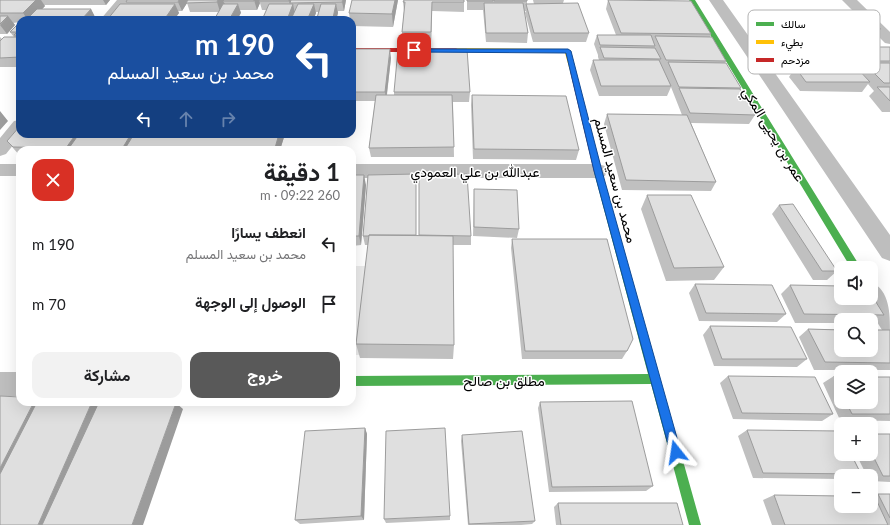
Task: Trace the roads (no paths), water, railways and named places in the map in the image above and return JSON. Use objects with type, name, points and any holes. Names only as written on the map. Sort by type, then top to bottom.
[{"type":"street","points":[[110,16],[124,0]]},
{"type":"street","name":"عمر بن يحيى المكي","points":[[692,0],[852,261]]},
{"type":"street","name":"عمر بن يحيى المكي","points":[[716,0],[748,46]]},
{"type":"street","points":[[849,0],[859,10]]},
{"type":"street","points":[[880,30],[890,40]]},
{"type":"street","name":"محمد بن سعيد المسلم","points":[[356,50],[568,51],[598,171],[695,525]]},
{"type":"street","name":"عمر بن يحيى المكي","points":[[767,74],[890,252]]},
{"type":"street","points":[[0,150],[16,130]]},
{"type":"street","points":[[0,170],[16,170]]},
{"type":"street","name":"عبدالله بن علي العمودي","points":[[356,171],[598,171]]},
{"type":"street","points":[[878,303],[890,323]]},
{"type":"street","name":"مطلق بن صالح","points":[[356,381],[656,379]]},
{"type":"street","points":[[0,384],[16,384]]}]
